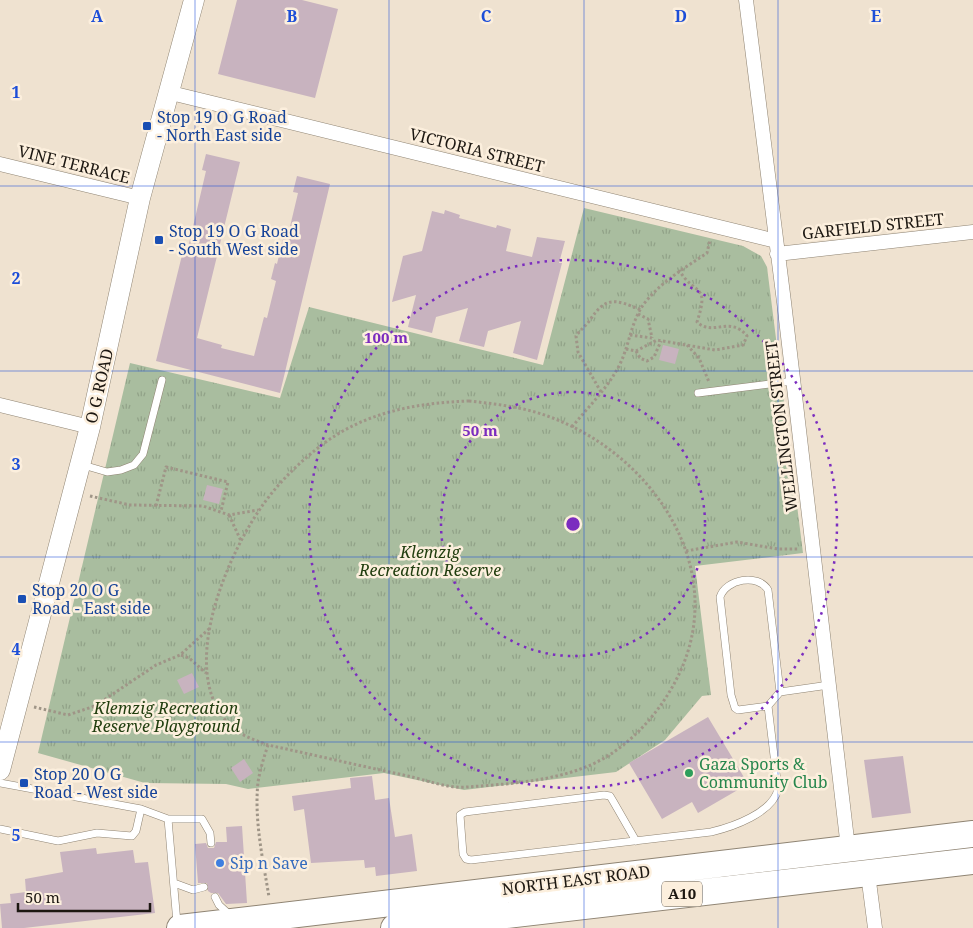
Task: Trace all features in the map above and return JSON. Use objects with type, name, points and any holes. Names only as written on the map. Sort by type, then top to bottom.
[{"type":"highway","name":"NORTH EAST ROAD","points":[[179,928],[973,834]]},
{"type":"highway","points":[[848,848],[868,874]]},
{"type":"highway","name":"NORTH EAST ROAD","points":[[394,928],[496,922],[973,861]]},
{"type":"highway","points":[[492,890],[496,922]]},
{"type":"main road","name":"O G ROAD","points":[[0,770],[7,721],[19,702],[90,427],[140,198],[171,93],[194,0]]},
{"type":"street","name":"WELLINGTON STREET","points":[[746,0],[848,848]]},
{"type":"street","name":"VICTORIA STREET","points":[[171,93],[714,227],[776,248]]},
{"type":"street","name":"VINE TERRACE","points":[[0,164],[140,198]]},
{"type":"street","name":"GARFIELD STREET","points":[[776,248],[973,232]]},
{"type":"street","points":[[0,405],[90,427]]},
{"type":"street","points":[[868,874],[875,928]]},
{"type":"lane","points":[[80,464],[107,472],[121,470],[134,465],[143,454],[162,380]]},
{"type":"lane","points":[[698,393],[793,381]]},
{"type":"lane","points":[[780,692],[768,590],[764,583],[757,580],[729,584],[723,589],[720,597],[733,704],[738,710],[768,706],[780,692],[829,685]]},
{"type":"lane","points":[[636,841],[610,796],[604,795],[465,812],[460,815],[463,854],[466,859],[471,860],[636,841],[731,828],[771,803],[776,796],[778,789],[768,706]]},
{"type":"lane","points":[[0,783],[141,809],[168,819],[202,819],[210,833],[211,843]]},
{"type":"lane","points":[[0,829],[26,836],[58,841],[97,833],[132,836],[136,830],[141,809]]},
{"type":"lane","points":[[168,819],[179,928]]},
{"type":"lane","points":[[174,883],[193,890],[204,887]]},
{"type":"lane","points":[[215,896],[218,905],[237,921]]},
{"type":"path","points":[[572,427],[601,393],[620,365],[638,314],[646,300],[679,270],[707,253],[714,227]]},
{"type":"path","points":[[630,335],[714,350],[743,345],[747,336],[741,329],[729,325],[716,328],[702,326],[697,322],[703,303],[702,293],[696,287],[689,284],[679,270]]},
{"type":"path","points":[[601,393],[578,352],[576,336],[601,305],[609,301],[624,303],[641,310]]},
{"type":"path","points":[[638,314],[648,319],[652,338]]},
{"type":"path","points":[[636,351],[640,358],[647,361],[654,357],[659,341]]},
{"type":"path","points":[[626,349],[636,351],[659,341]]},
{"type":"path","points":[[686,345],[699,358],[706,370],[711,391]]},
{"type":"path","points":[[469,401],[495,404],[549,417],[572,427],[616,454],[635,470],[654,491],[672,518],[686,551],[696,596],[695,619],[684,664],[672,688],[651,718],[625,742],[596,762],[548,777],[464,788],[268,745],[245,736],[231,726],[217,708],[207,673],[206,658],[211,627],[224,580],[241,541],[259,510],[295,468],[324,443],[351,426],[407,406],[469,401]]},
{"type":"path","points":[[156,507],[166,467],[228,482],[221,511]]},
{"type":"path","points":[[73,491],[130,505],[156,507],[185,504],[221,511],[229,515],[259,510]]},
{"type":"path","points":[[229,515],[241,541]]},
{"type":"path","points":[[686,551],[738,542],[778,549],[813,548]]},
{"type":"path","points":[[19,702],[68,715],[82,712],[106,699],[156,666],[180,655],[211,627]]},
{"type":"path","points":[[180,655],[189,658],[207,673]]},
{"type":"path","points":[[268,745],[258,781],[257,799],[262,856],[273,917]]},
{"type":"green space","name":"Klemzig Recreation Reserve","points":[[584,208],[743,246],[761,256],[767,267],[803,553],[695,566],[711,695],[702,696],[665,740],[616,772],[464,790],[384,773],[248,789],[226,784],[145,783],[38,753],[130,363],[280,398],[309,307],[543,365]]},
{"type":"building","points":[[237,0],[302,0],[338,9],[315,98],[218,74]]},
{"type":"building","points":[[206,154],[240,162],[197,338],[222,345],[221,348],[254,356],[264,317],[267,318],[276,281],[271,279],[275,263],[277,264],[285,230],[289,231],[298,193],[293,192],[297,176],[330,184],[280,393],[156,361],[184,247],[188,248],[206,171],[202,170]]},
{"type":"building","points":[[445,210],[460,215],[459,218],[496,228],[497,225],[511,229],[506,251],[532,257],[537,237],[565,241],[559,263],[562,263],[537,360],[513,353],[521,321],[488,331],[484,347],[459,341],[468,308],[436,317],[432,333],[408,327],[416,295],[392,302],[403,256],[422,251],[432,211],[444,214]]},
{"type":"building","points":[[663,345],[679,349],[675,364],[659,360]]},
{"type":"building","points":[[207,485],[223,489],[219,504],[203,500]]},
{"type":"building","points":[[192,673],[199,687],[184,694],[177,680]]},
{"type":"building","name":"Gaza Sports & Community Club","points":[[708,717],[748,784],[698,813],[692,802],[662,819],[629,763]]},
{"type":"building","points":[[903,756],[911,813],[872,818],[864,760]]},
{"type":"building","points":[[244,759],[253,773],[240,782],[231,768]]},
{"type":"building","points":[[372,776],[375,800],[389,798],[395,837],[412,834],[417,871],[376,876],[375,867],[365,868],[364,860],[311,863],[304,809],[294,811],[292,796],[351,788],[350,778]]},
{"type":"building","name":"Sip n Save","points":[[242,826],[247,903],[226,904],[218,893],[208,891],[207,883],[198,883],[195,844],[206,843],[208,848],[214,848],[216,842],[227,842],[226,827]]},
{"type":"building","points":[[96,848],[97,854],[133,850],[135,863],[148,862],[155,913],[24,928],[2,928],[0,904],[11,903],[10,894],[26,892],[25,879],[63,872],[60,852]]},
{"type":"place","name":"Stop 19 O G Road - North East side","points":[[147,126]]},
{"type":"place","name":"Stop 19 O G Road - South West side","points":[[159,240]]},
{"type":"place","name":"Stop 20 O G Road - East side","points":[[22,599]]},
{"type":"place","name":"Gaza Sports & Community Club","points":[[689,773]]},
{"type":"place","name":"Stop 20 O G Road - West side","points":[[24,783]]},
{"type":"place","name":"Sip n Save","points":[[220,863]]},
{"type":"park label","name":"Klemzig Recreation Reserve Playground","points":[[166,717]]}]
